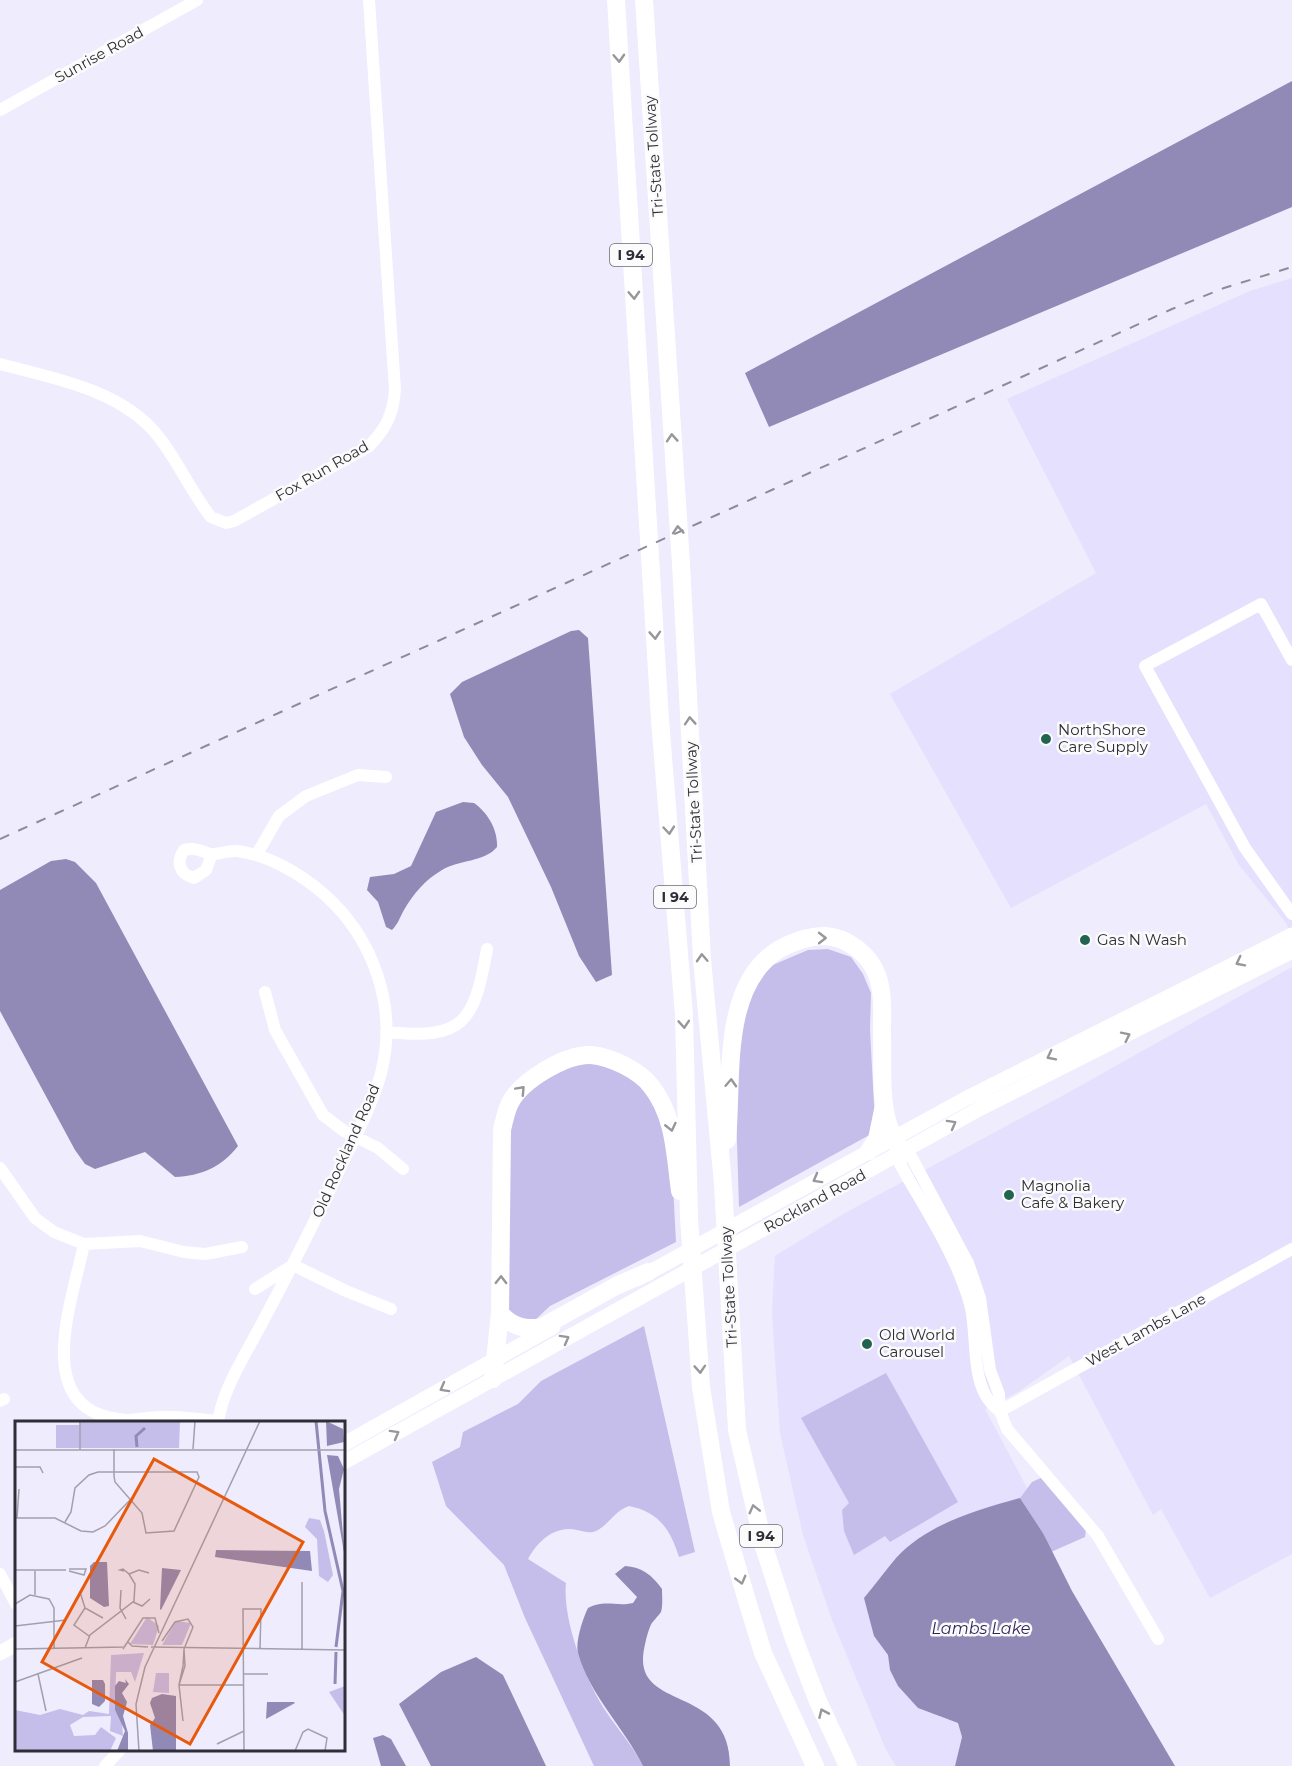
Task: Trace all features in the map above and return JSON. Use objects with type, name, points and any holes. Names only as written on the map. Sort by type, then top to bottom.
[{"type":"highway","name":"Tri-State Tollway","points":[[616,0],[651,577],[686,1047],[689,1218],[701,1387],[721,1512],[763,1653],[815,1766]]},
{"type":"highway","name":"Tri-State Tollway","points":[[644,0],[681,564],[702,959],[723,1191],[737,1430],[761,1536],[793,1636],[817,1700],[848,1766]]},
{"type":"highway","points":[[723,1191],[733,1041],[739,1003],[747,981],[764,959],[786,945],[813,937],[834,938],[855,947],[873,966],[882,996],[885,1106],[877,1139],[869,1151]]},
{"type":"highway","points":[[493,1379],[500,1313],[502,1130],[510,1102],[527,1084],[547,1069],[574,1058],[591,1055],[617,1063],[644,1078],[658,1097],[670,1123],[681,1202],[689,1218]]},
{"type":"highway","points":[[885,1106],[898,1145]]},
{"type":"highway","points":[[500,1313],[514,1325],[528,1329],[542,1327],[616,1286],[648,1272]]},
{"type":"main road","name":"Rockland Road","points":[[345,1461],[493,1379],[898,1145],[1292,935]]},
{"type":"main road","name":"Rockland Road","points":[[345,1443],[648,1272],[869,1151],[898,1145],[1010,1093],[1292,951]]},
{"type":"main road","points":[[0,1653],[15,1645]]},
{"type":"street","name":"Sunrise Road","points":[[0,110],[197,0]]},
{"type":"street","name":"Fox Run Road","points":[[0,364],[86,388],[136,415],[156,433],[211,517],[226,523],[368,447],[379,437],[392,416],[395,390],[369,0]]},
{"type":"street","points":[[1292,660],[1261,604],[1145,666],[1245,848],[1292,914]]},
{"type":"street","points":[[257,854],[279,816],[306,796],[358,775],[386,777]]},
{"type":"street","name":"Old Rockland Road","points":[[212,854],[229,850],[257,854],[282,866],[316,888],[344,915],[368,951],[377,973],[385,999],[386,1032],[381,1072],[356,1135],[293,1265],[237,1372],[218,1421]]},
{"type":"street","points":[[386,1032],[430,1035],[446,1032],[460,1024],[480,988],[487,949]]},
{"type":"street","points":[[265,992],[275,1030],[319,1108],[332,1123],[356,1135],[403,1169]]},
{"type":"street","points":[[898,1145],[900,1164],[938,1220],[964,1269],[970,1306],[977,1317],[977,1367],[988,1403],[1000,1411],[1007,1429],[1098,1536],[1158,1639]]},
{"type":"street","points":[[0,1168],[35,1218],[54,1232],[84,1244],[140,1241],[184,1252],[205,1254],[242,1247]]},
{"type":"street","points":[[84,1244],[63,1355],[66,1381],[76,1397],[89,1409],[111,1418],[127,1420],[171,1416],[210,1421]]},
{"type":"street","name":"West Lambs Lane","points":[[1000,1411],[1292,1250]]},
{"type":"street","points":[[255,1289],[293,1265],[346,1292],[391,1309]]},
{"type":"street","points":[[0,1574],[15,1602]]},
{"type":"street","points":[[105,1766],[118,1751]]},
{"type":"shaded area","points":[[1292,278],[1292,943],[1287,924],[1239,865],[1206,804],[1011,908],[890,694],[1096,573],[1007,399],[1250,291]]},
{"type":"shaded area","points":[[828,949],[851,957],[863,974],[871,993],[870,1030],[875,1123],[873,1133],[739,1207],[736,1109],[739,1037],[745,998],[768,967],[808,950]]},
{"type":"shaded area","points":[[1292,967],[1292,1554],[1210,1598],[1161,1509],[1153,1515],[1069,1356],[1018,1392],[985,1409],[1027,1488],[1020,1498],[984,1508],[922,1536],[896,1558],[885,1573],[874,1636],[888,1655],[890,1670],[940,1717],[958,1722],[962,1737],[955,1766],[896,1766],[886,1750],[832,1620],[803,1535],[780,1433],[772,1313],[775,1256],[845,1213],[1064,1095]]},
{"type":"shaded area","points":[[593,1056],[631,1073],[659,1105],[672,1167],[676,1242],[550,1306],[534,1321],[512,1316],[501,1298],[512,1104],[536,1079]]},
{"type":"shaded area","points":[[644,1326],[695,1552],[679,1557],[672,1538],[662,1523],[656,1517],[629,1506],[619,1511],[596,1531],[569,1529],[554,1532],[537,1546],[528,1559],[566,1583],[566,1598],[572,1632],[591,1685],[643,1766],[594,1766],[525,1618],[504,1565],[446,1506],[432,1462],[460,1447],[463,1432],[518,1404],[541,1381]]},
{"type":"shaded area","points":[[886,1373],[958,1502],[890,1542],[885,1536],[854,1555],[844,1531],[842,1510],[849,1503],[801,1418]]},
{"type":"shaded area","points":[[1043,1477],[1086,1529],[1085,1537],[1051,1552],[1043,1533],[1020,1498],[1032,1482]]},
{"type":"water","points":[[1292,81],[1292,207],[769,427],[745,373]]},
{"type":"water","points":[[579,630],[588,638],[612,975],[596,982],[579,956],[551,887],[508,797],[482,765],[464,737],[450,694],[462,682],[571,631]]},
{"type":"water","points":[[463,802],[474,803],[488,817],[496,834],[497,847],[486,856],[448,867],[436,874],[416,893],[392,930],[386,927],[378,902],[367,890],[370,877],[394,874],[411,866],[436,812]]},
{"type":"water","points":[[66,859],[75,862],[96,883],[238,1146],[225,1160],[210,1169],[194,1175],[175,1177],[145,1152],[95,1169],[85,1164],[75,1150],[0,1011],[0,890],[51,861]]},
{"type":"water","name":"Lambs Lake","points":[[1020,1498],[1043,1533],[1072,1591],[1175,1766],[955,1766],[962,1737],[958,1723],[918,1708],[898,1686],[890,1670],[888,1655],[874,1636],[864,1598],[896,1558],[922,1536],[970,1513]]},
{"type":"water","points":[[625,1566],[637,1568],[646,1573],[662,1589],[661,1612],[651,1625],[644,1647],[643,1659],[646,1675],[656,1686],[702,1711],[716,1723],[726,1741],[730,1766],[643,1766],[583,1669],[577,1648],[588,1608],[594,1605],[633,1603],[637,1597],[615,1574]]},
{"type":"water","points":[[476,1657],[503,1675],[546,1766],[431,1766],[399,1704],[441,1672]]},
{"type":"water","points":[[383,1735],[391,1739],[406,1766],[381,1766],[373,1738]]},
{"type":"railway","points":[[0,839],[1172,309],[1224,288],[1292,267]]},
{"type":"place","name":"NorthShore Care Supply","points":[[1046,739]]},
{"type":"place","name":"Gas N Wash","points":[[1085,940]]},
{"type":"place","name":"Magnolia Cafe & Bakery","points":[[1009,1195]]},
{"type":"place","name":"Old World Carousel","points":[[867,1344]]}]
